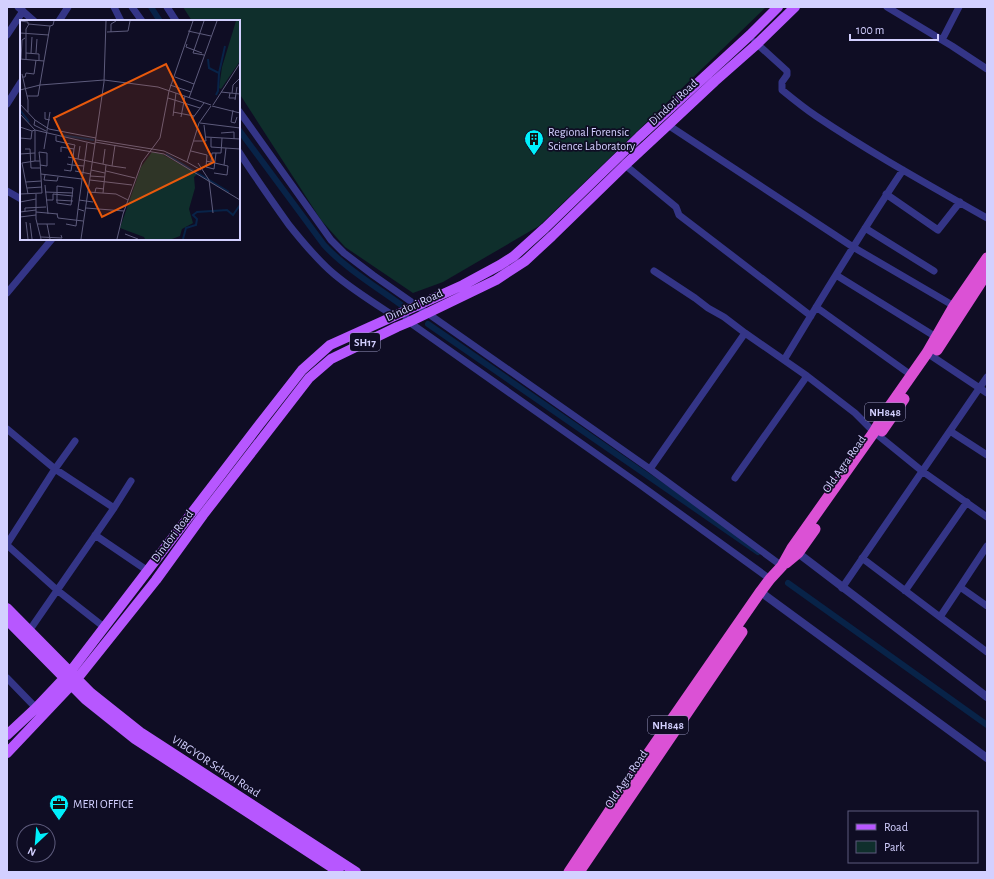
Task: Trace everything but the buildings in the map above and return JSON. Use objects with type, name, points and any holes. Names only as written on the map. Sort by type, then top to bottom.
[{"type":"highway","name":"NH848","points":[[569,872],[634,774],[763,594],[770,579],[795,551],[877,434],[885,413],[912,375],[930,355],[936,337],[954,306],[987,258]]},
{"type":"highway","name":"Old Agra Road","points":[[877,434],[987,273]]},
{"type":"highway","name":"Old Agra Road","points":[[579,872],[732,647],[763,594]]},
{"type":"main road","points":[[7,735],[70,679],[104,627],[302,370],[330,345],[482,276],[514,256],[778,7]]},
{"type":"main road","name":"Dindori Road","points":[[9,749],[43,715],[70,679],[156,580],[203,515],[309,378],[331,359],[397,327],[428,314],[496,280],[525,260],[795,7]]},
{"type":"main road","points":[[7,608],[29,630],[70,679]]},
{"type":"main road","points":[[7,620],[70,679]]},
{"type":"main road","name":"VIBGYOR School Road","points":[[70,679],[85,699],[135,740],[339,872]]},
{"type":"main road","name":"VIBGYOR School Road","points":[[70,679],[91,693],[140,732],[356,872]]},
{"type":"street","points":[[60,20],[68,7]]},
{"type":"street","points":[[114,7],[120,20]]},
{"type":"street","points":[[132,7],[141,20]]},
{"type":"street","points":[[167,7],[175,20]]},
{"type":"street","points":[[887,7],[987,69]]},
{"type":"street","points":[[942,40],[960,7]]},
{"type":"street","points":[[7,35],[20,9],[33,20]]},
{"type":"street","points":[[750,35],[757,44],[787,71],[787,75],[782,82],[782,90],[820,119],[864,147],[987,218]]},
{"type":"street","points":[[7,104],[20,84]]},
{"type":"street","points":[[240,112],[331,240],[344,253],[428,314],[650,469],[782,566]]},
{"type":"street","points":[[668,125],[853,247],[954,306]]},
{"type":"street","points":[[240,154],[268,196],[299,238],[333,274],[360,294],[410,322],[639,484],[770,579]]},
{"type":"street","points":[[625,165],[676,207],[679,215],[811,316]]},
{"type":"street","points":[[784,360],[902,170]]},
{"type":"street","points":[[7,191],[20,199]]},
{"type":"street","points":[[886,194],[938,230],[960,202]]},
{"type":"street","points":[[865,228],[934,271]]},
{"type":"street","points":[[7,293],[51,240]]},
{"type":"street","points":[[654,271],[708,308],[724,317],[807,376],[855,413],[877,434],[922,470],[987,517]]},
{"type":"street","points":[[836,275],[936,337]]},
{"type":"street","points":[[816,307],[912,375]]},
{"type":"street","points":[[650,469],[745,332]]},
{"type":"street","points":[[930,355],[987,393]]},
{"type":"street","points":[[736,478],[807,376]]},
{"type":"street","points":[[842,588],[987,377]]},
{"type":"street","points":[[7,429],[55,469],[114,508]]},
{"type":"street","points":[[950,431],[987,455]]},
{"type":"street","points":[[74,441],[7,544],[56,590],[104,627]]},
{"type":"street","points":[[29,630],[114,508],[131,481]]},
{"type":"street","points":[[905,591],[967,502]]},
{"type":"street","points":[[95,535],[148,571]]},
{"type":"street","points":[[940,617],[987,546]]},
{"type":"street","points":[[795,551],[987,697]]},
{"type":"street","points":[[862,558],[987,652]]},
{"type":"street","points":[[960,587],[987,606]]},
{"type":"street","points":[[763,594],[987,758]]},
{"type":"street","points":[[7,678],[43,715]]},
{"type":"green space","points":[[183,7],[766,7],[539,226],[443,282],[413,293],[345,247],[321,220],[240,95],[240,20],[191,20]]},
{"type":"waterway","points":[[151,7],[159,20]]},
{"type":"waterway","points":[[240,131],[324,245],[352,270],[404,307]]},
{"type":"waterway","points":[[428,324],[758,552]]},
{"type":"waterway","points":[[788,583],[987,725]]},
{"type":"place","name":"Regional Forensic Science Laboratory","points":[[534,156]]},
{"type":"place","name":"MERI OFFICE","points":[[59,821]]}]
